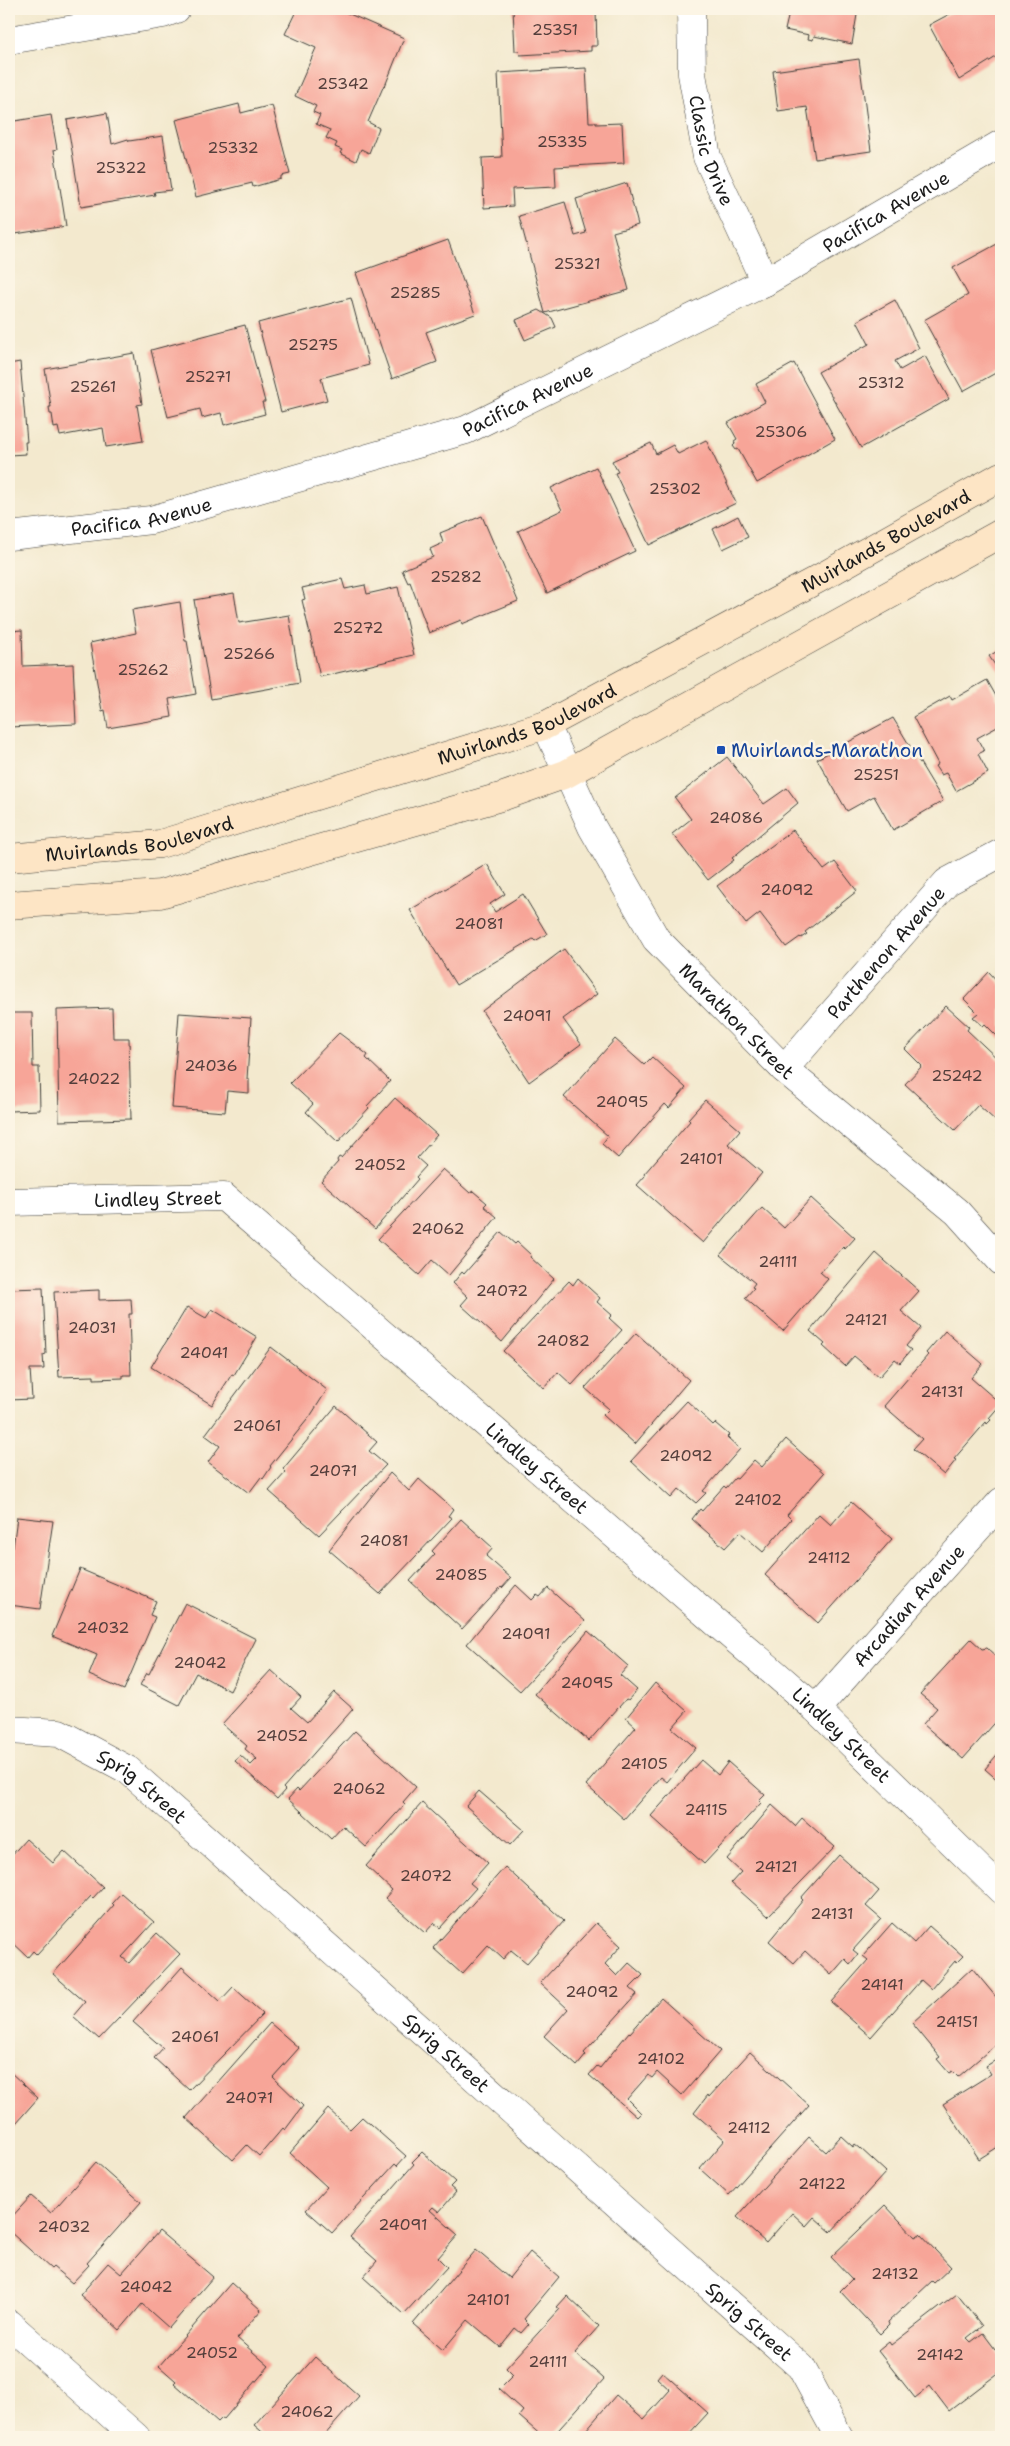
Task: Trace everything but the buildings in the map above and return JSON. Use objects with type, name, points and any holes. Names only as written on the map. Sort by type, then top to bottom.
[{"type":"main road","name":"Muirlands Boulevard","points":[[9,858],[160,844],[546,725],[818,579],[1001,476]]},
{"type":"main road","points":[[9,905],[160,894],[504,796],[566,774],[1001,533]]},
{"type":"street","points":[[9,40],[163,14],[176,9]]},
{"type":"street","name":"Classic Drive","points":[[691,9],[692,74],[707,157],[765,282]]},
{"type":"street","name":"Pacifica Avenue","points":[[9,536],[152,520],[466,430],[765,282],[1001,144]]},
{"type":"street","name":"Marathon Street","points":[[546,725],[566,774],[592,827],[656,939],[784,1069],[957,1212],[1001,1261]]},
{"type":"street","name":"Parthenon Avenue","points":[[784,1069],[947,882],[1001,852]]},
{"type":"street","name":"Lindley Street","points":[[9,1202],[224,1197],[816,1709],[1001,1890]]},
{"type":"street","name":"Arcadian Avenue","points":[[816,1709],[1001,1502]]},
{"type":"street","name":"Sprig Street","points":[[9,1730],[59,1733],[128,1770],[802,2367],[839,2437]]},
{"type":"street","points":[[9,2324],[136,2437]]},
{"type":"place","name":"Muirlands-Marathon","points":[[721,750]]}]
